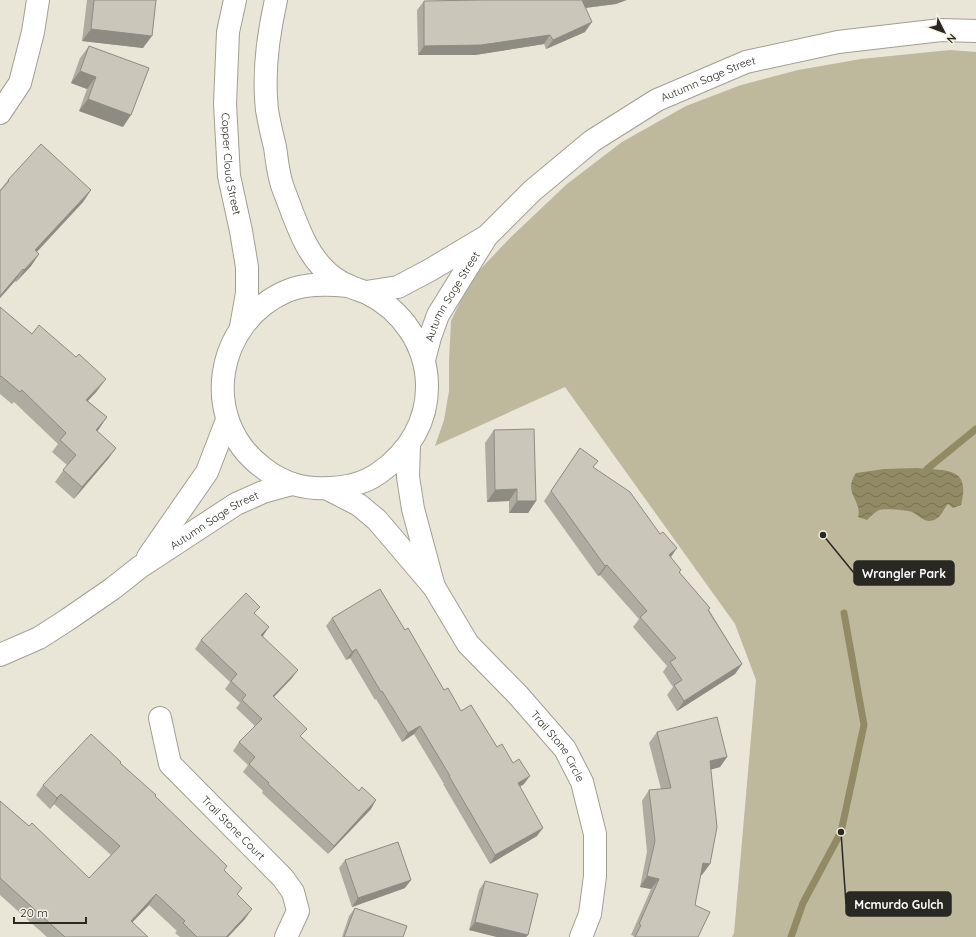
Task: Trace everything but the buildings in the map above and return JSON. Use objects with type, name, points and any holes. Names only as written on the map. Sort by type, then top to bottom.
[{"type":"street","points":[[0,113],[20,83],[33,32],[38,0]]},
{"type":"street","name":"Copper Cloud Street","points":[[235,0],[228,32],[225,104],[229,176],[247,267],[247,293],[241,327]]},
{"type":"street","points":[[276,0],[271,19],[266,66],[267,109],[282,184],[308,248],[322,267],[331,276],[357,289],[386,304],[403,319],[416,338],[424,360],[427,382],[426,404],[422,418],[409,445],[393,463],[374,477],[351,486],[328,489],[310,488],[292,484],[271,474],[252,460],[238,442],[227,420],[223,401],[222,382],[225,362],[241,327],[254,312],[270,299],[289,290],[309,285],[330,284],[357,289]]},
{"type":"street","name":"Autumn Sage Street","points":[[424,360],[430,337],[438,316],[487,236],[532,191],[592,141],[657,100],[746,62],[838,42],[941,30],[976,31]]},
{"type":"street","name":"Autumn Sage Street","points":[[357,289],[382,291],[402,284],[430,270],[487,236]]},
{"type":"street","name":"Autumn Sage Street","points":[[140,567],[207,472],[227,420]]},
{"type":"street","name":"Trail Stone Circle","points":[[409,445],[408,477],[413,509],[434,587]]},
{"type":"street","name":"Autumn Sage Street","points":[[0,655],[39,638],[112,590],[140,567],[236,504],[263,492],[292,484]]},
{"type":"street","name":"Trail Stone Circle","points":[[328,489],[359,505],[377,520],[434,587],[468,644],[518,695],[565,749],[582,782],[595,834],[595,876],[590,914],[581,937]]},
{"type":"street","name":"Trail Stone Court","points":[[160,718],[170,764],[283,878],[293,892],[298,911],[286,937]]},
{"type":"shaded area","points":[[950,50],[976,52],[976,937],[732,937],[734,933],[756,680],[735,624],[565,387],[435,446],[444,420],[449,391],[451,321],[471,279],[511,237],[567,184],[622,142],[686,106],[741,85],[798,70],[861,59]]},
{"type":"water","points":[[917,468],[946,471],[954,473],[959,477],[962,483],[963,492],[961,505],[953,508],[948,504],[937,519],[931,521],[925,520],[912,512],[885,509],[874,513],[867,520],[858,517],[858,506],[851,486],[852,480],[856,473],[884,469]]},
{"type":"waterway","points":[[927,469],[976,429]]},
{"type":"waterway","points":[[791,937],[803,903],[841,832],[864,725],[844,613]]},
{"type":"place","name":"Wrangler Park","points":[[823,535]]},
{"type":"place","name":"Mcmurdo Gulch","points":[[841,832]]}]
